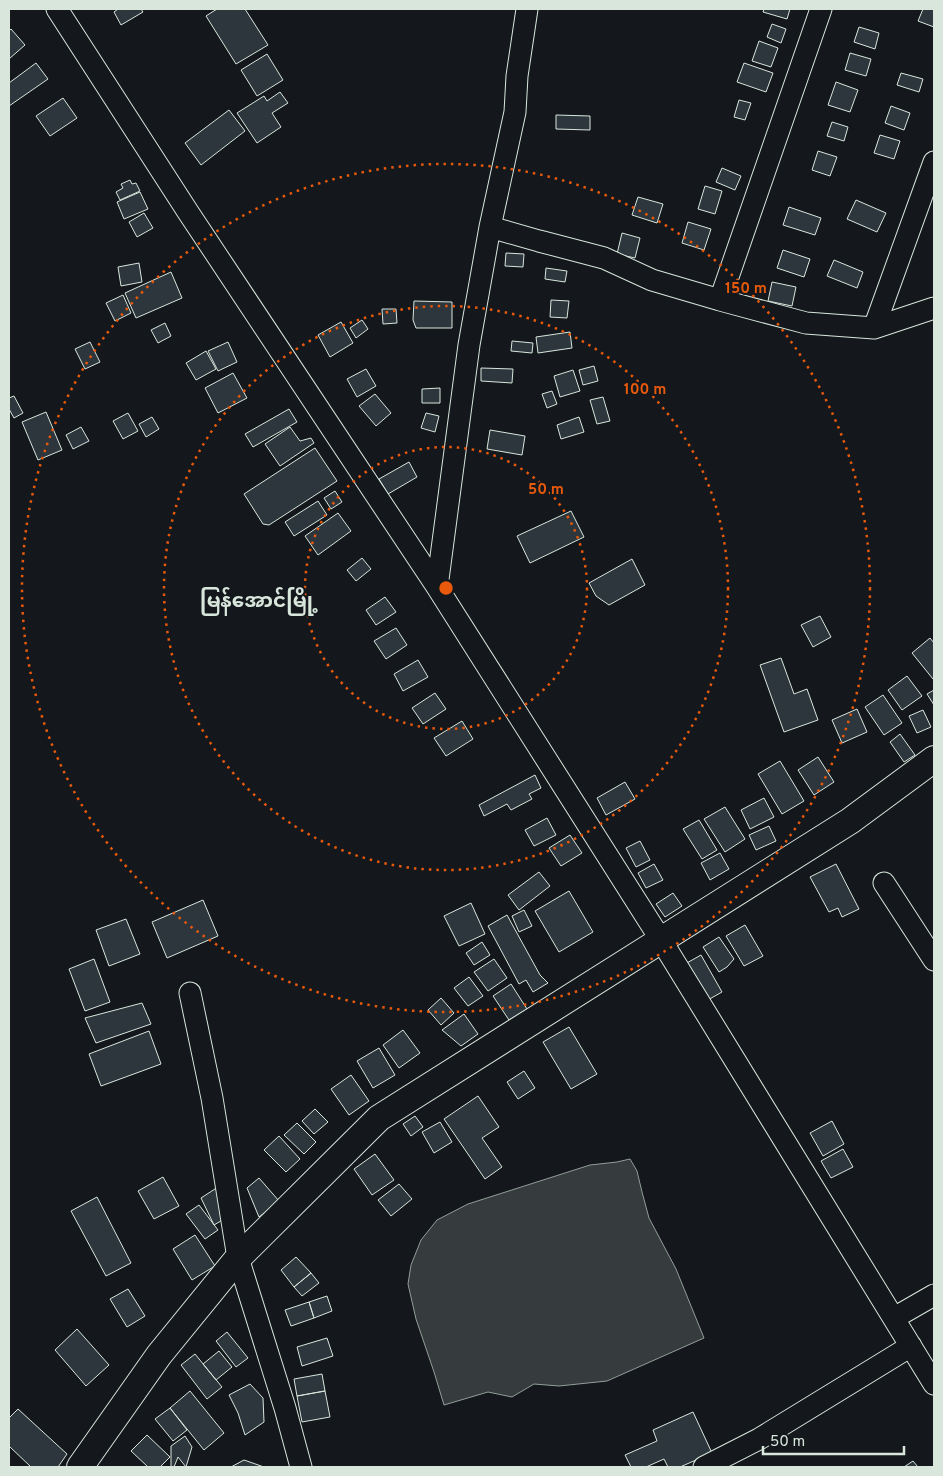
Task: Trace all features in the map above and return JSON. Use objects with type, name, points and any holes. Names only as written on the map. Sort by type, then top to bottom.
[{"type":"main road","points":[[80,1467],[159,1355],[238,1258],[379,1118],[850,821],[934,759]]},
{"type":"street","points":[[57,9],[188,212],[437,586],[661,940],[934,1384]]},
{"type":"street","points":[[437,586],[469,345],[490,227],[515,112],[517,76],[527,9]]},
{"type":"street","points":[[720,300],[822,9]]},
{"type":"street","points":[[874,328],[934,162]]},
{"type":"street","points":[[490,227],[604,258],[652,280],[806,323],[874,328],[934,308]]},
{"type":"street","points":[[884,884],[934,960]]},
{"type":"street","points":[[190,993],[212,1098],[238,1258],[285,1408],[301,1467]]},
{"type":"street","points":[[894,1318],[934,1296]]},
{"type":"street","points":[[704,1467],[759,1439],[911,1346]]},
{"type":"shaded area","points":[[630,1159],[637,1171],[649,1218],[676,1269],[704,1338],[607,1381],[559,1386],[534,1384],[512,1397],[488,1392],[444,1405],[416,1319],[408,1284],[411,1265],[421,1240],[437,1220],[468,1204],[590,1165]]},
{"type":"building","points":[[118,9],[141,9],[143,12],[121,25],[114,12]]},
{"type":"building","points":[[217,9],[245,9],[268,45],[236,64],[206,16]]},
{"type":"building","points":[[764,9],[790,9],[787,19],[763,12]]},
{"type":"building","points":[[923,9],[934,9],[934,27],[918,21]]},
{"type":"building","points":[[772,24],[786,29],[781,43],[767,37]]},
{"type":"building","points":[[859,27],[879,33],[875,49],[854,42]]},
{"type":"building","points":[[11,29],[25,45],[9,59],[9,31]]},
{"type":"building","points":[[759,41],[778,48],[771,67],[752,61]]},
{"type":"building","points":[[850,53],[871,59],[866,76],[845,70]]},
{"type":"building","points":[[267,54],[283,80],[257,96],[241,70]]},
{"type":"building","points":[[36,63],[48,79],[9,106],[9,83]]},
{"type":"building","points":[[744,63],[773,73],[766,92],[737,82]]},
{"type":"building","points":[[901,73],[923,79],[919,92],[897,85]]},
{"type":"building","points":[[836,82],[858,90],[850,112],[828,105]]},
{"type":"building","points":[[280,92],[288,103],[272,113],[281,127],[257,143],[237,113],[264,96],[267,101]]},
{"type":"building","points":[[63,98],[77,118],[50,136],[36,116]]},
{"type":"building","points":[[739,100],[751,103],[745,120],[734,117]]},
{"type":"building","points":[[891,106],[910,113],[904,130],[885,123]]},
{"type":"building","points":[[229,110],[245,131],[201,165],[185,143]]},
{"type":"building","points":[[556,115],[590,116],[590,130],[556,129]]},
{"type":"building","points":[[832,122],[848,127],[844,141],[827,136]]},
{"type":"building","points":[[880,135],[900,141],[894,159],[874,153]]},
{"type":"building","points":[[818,151],[837,157],[830,176],[812,170]]},
{"type":"building","points":[[722,168],[741,176],[735,190],[716,182]]},
{"type":"building","points":[[130,180],[132,184],[136,183],[140,191],[120,200],[116,192],[123,188],[121,184]]},
{"type":"building","points":[[705,186],[722,191],[715,214],[698,209]]},
{"type":"building","points":[[140,192],[148,209],[124,219],[117,202]]},
{"type":"building","points":[[638,197],[663,204],[657,223],[632,215]]},
{"type":"building","points":[[856,200],[886,213],[877,232],[847,219]]},
{"type":"building","points":[[789,207],[821,218],[815,235],[783,225]]},
{"type":"building","points":[[144,213],[153,228],[137,237],[129,222]]},
{"type":"building","points":[[688,222],[711,229],[704,250],[682,243]]},
{"type":"building","points":[[622,233],[640,238],[635,258],[617,254]]},
{"type":"building","points":[[783,250],[810,259],[804,277],[777,268]]},
{"type":"building","points":[[506,253],[524,254],[523,267],[505,266]]},
{"type":"building","points":[[834,260],[863,272],[857,288],[827,276]]},
{"type":"building","points":[[139,263],[142,282],[121,286],[118,267]]},
{"type":"building","points":[[546,268],[567,271],[565,282],[545,279]]},
{"type":"building","points":[[171,272],[182,298],[136,318],[125,293]]},
{"type":"building","points":[[772,282],[796,287],[792,306],[768,301]]},
{"type":"building","points":[[123,295],[131,313],[115,321],[106,303]]},
{"type":"building","points":[[551,300],[569,301],[567,318],[550,317]]},
{"type":"building","points":[[414,301],[452,302],[452,328],[416,328],[413,320]]},
{"type":"building","points":[[382,309],[396,309],[397,323],[383,324]]},
{"type":"building","points":[[362,320],[368,329],[356,338],[350,328]]},
{"type":"building","points":[[341,322],[353,343],[330,357],[318,335]]},
{"type":"building","points":[[165,323],[171,336],[158,343],[151,330]]},
{"type":"building","points":[[570,332],[572,348],[538,353],[536,337]]},
{"type":"building","points":[[512,341],[533,343],[532,353],[511,351]]},
{"type":"building","points":[[90,342],[100,362],[85,369],[75,349]]},
{"type":"building","points":[[228,342],[237,362],[218,371],[208,351]]},
{"type":"building","points":[[206,351],[216,369],[196,380],[186,363]]},
{"type":"building","points":[[594,366],[598,381],[583,385],[579,370]]},
{"type":"building","points":[[481,368],[513,369],[512,383],[481,381]]},
{"type":"building","points":[[366,369],[376,386],[357,397],[347,379]]},
{"type":"building","points":[[573,370],[580,391],[560,397],[554,376]]},
{"type":"building","points":[[233,373],[247,398],[218,413],[205,388]]},
{"type":"building","points":[[440,388],[440,403],[422,403],[422,389]]},
{"type":"building","points":[[552,391],[557,404],[547,408],[542,394]]},
{"type":"building","points":[[375,394],[391,413],[376,426],[359,406]]},
{"type":"building","points":[[14,396],[23,413],[14,418],[9,409],[9,398]]},
{"type":"building","points":[[603,397],[610,421],[597,424],[590,400]]},
{"type":"building","points":[[289,409],[297,422],[253,447],[245,434]]},
{"type":"building","points":[[46,412],[62,450],[38,460],[22,422]]},
{"type":"building","points":[[128,413],[138,431],[123,439],[113,421]]},
{"type":"building","points":[[426,413],[439,416],[435,432],[421,428]]},
{"type":"building","points":[[152,417],[159,429],[146,437],[139,424]]},
{"type":"building","points":[[579,417],[584,432],[561,439],[557,425]]},
{"type":"building","points":[[81,427],[89,441],[73,449],[66,435]]},
{"type":"building","points":[[290,427],[300,441],[311,438],[314,443],[280,466],[265,444]]},
{"type":"building","points":[[490,430],[525,436],[522,455],[487,449]]},
{"type":"building","points":[[315,448],[337,481],[269,525],[263,524],[244,494]]},
{"type":"building","points":[[409,462],[417,477],[388,494],[379,479]]},
{"type":"building","points":[[335,491],[342,502],[331,509],[324,498]]},
{"type":"building","points":[[318,501],[327,515],[294,536],[285,522]]},
{"type":"building","points":[[571,511],[584,537],[530,563],[517,536]]},
{"type":"building","points":[[338,513],[351,531],[318,555],[305,536]]},
{"type":"building","points":[[362,558],[371,569],[356,581],[347,570]]},
{"type":"building","points":[[632,559],[645,585],[609,605],[596,596],[589,583]]},
{"type":"building","points":[[385,597],[396,612],[376,625],[366,610]]},
{"type":"building","points":[[820,616],[831,637],[813,647],[801,625]]},
{"type":"building","points":[[396,628],[407,645],[386,659],[374,641]]},
{"type":"building","points":[[930,638],[934,643],[933,679],[912,653]]},
{"type":"building","points":[[781,658],[794,694],[807,689],[818,720],[784,732],[760,665]]},
{"type":"building","points":[[418,660],[428,677],[403,691],[394,674]]},
{"type":"building","points":[[907,676],[922,696],[902,710],[888,690]]},
{"type":"building","points":[[934,690],[934,705],[927,694]]},
{"type":"building","points":[[435,693],[446,709],[423,724],[412,708]]},
{"type":"building","points":[[883,695],[902,723],[884,735],[865,707]]},
{"type":"building","points":[[857,709],[867,732],[842,743],[832,720]]},
{"type":"building","points":[[923,710],[931,727],[917,733],[909,716]]},
{"type":"building","points":[[462,721],[473,739],[446,756],[434,738]]},
{"type":"building","points":[[900,734],[915,755],[904,762],[890,742]]},
{"type":"building","points":[[818,757],[834,782],[814,795],[798,770]]},
{"type":"building","points":[[780,761],[804,801],[782,814],[758,774]]},
{"type":"building","points":[[535,775],[541,788],[529,794],[532,799],[511,810],[507,804],[484,816],[479,805]]},
{"type":"building","points":[[625,782],[635,799],[606,815],[597,798]]},
{"type":"building","points":[[764,798],[774,817],[750,829],[741,810]]},
{"type":"building","points":[[725,807],[745,839],[725,852],[704,819]]},
{"type":"building","points":[[547,818],[556,835],[534,846],[525,830]]},
{"type":"building","points":[[699,820],[717,850],[702,859],[683,829]]},
{"type":"building","points":[[769,826],[776,841],[756,850],[749,835]]},
{"type":"building","points":[[570,835],[582,853],[561,866],[549,848]]},
{"type":"building","points":[[640,841],[650,860],[636,867],[626,848]]},
{"type":"building","points":[[720,853],[729,869],[710,880],[701,863]]},
{"type":"building","points":[[654,864],[663,880],[646,888],[638,873]]},
{"type":"building","points":[[836,864],[859,909],[842,917],[838,908],[829,912],[810,877]]},
{"type":"building","points":[[539,872],[550,886],[519,910],[508,895]]},
{"type":"building","points":[[569,891],[593,932],[559,952],[535,911]]},
{"type":"building","points":[[673,893],[682,906],[665,917],[656,904]]},
{"type":"building","points":[[203,900],[218,936],[167,958],[152,922]]},
{"type":"building","points":[[471,903],[485,934],[459,946],[444,916]]},
{"type":"building","points":[[524,910],[532,926],[519,932],[512,916]]},
{"type":"building","points":[[507,915],[540,975],[548,983],[533,992],[526,980],[519,984],[488,926]]},
{"type":"building","points":[[126,919],[140,954],[109,966],[96,930]]},
{"type":"building","points":[[745,925],[763,956],[744,966],[726,936]]},
{"type":"building","points":[[719,937],[734,959],[719,972],[703,947]]},
{"type":"building","points":[[482,942],[490,955],[474,965],[466,953]]},
{"type":"building","points":[[701,955],[722,992],[706,1001],[685,964]]},
{"type":"building","points":[[94,959],[110,1002],[85,1011],[69,969]]},
{"type":"building","points":[[494,959],[507,978],[488,991],[474,972]]},
{"type":"building","points":[[469,977],[483,996],[468,1006],[454,988]]},
{"type":"building","points":[[511,984],[527,1009],[509,1020],[493,996]]},
{"type":"building","points":[[441,998],[454,1013],[441,1025],[428,1010]]},
{"type":"building","points":[[142,1003],[151,1024],[96,1043],[85,1018]]},
{"type":"building","points":[[464,1014],[478,1034],[461,1046],[442,1030]]},
{"type":"building","points":[[569,1027],[597,1074],[571,1089],[543,1042]]},
{"type":"building","points":[[403,1030],[420,1053],[399,1068],[383,1045]]},
{"type":"building","points":[[149,1031],[161,1064],[101,1086],[89,1054]]},
{"type":"building","points":[[379,1048],[395,1075],[373,1088],[357,1061]]},
{"type":"building","points":[[524,1071],[535,1088],[518,1099],[507,1082]]},
{"type":"building","points":[[351,1075],[369,1101],[349,1115],[331,1089]]},
{"type":"building","points":[[478,1096],[499,1127],[482,1138],[502,1167],[485,1179],[444,1119]]},
{"type":"building","points":[[315,1109],[328,1122],[314,1134],[302,1121]]},
{"type":"building","points":[[415,1116],[423,1127],[411,1136],[403,1124]]},
{"type":"building","points":[[832,1121],[844,1144],[823,1156],[810,1133]]},
{"type":"building","points":[[440,1122],[452,1142],[434,1153],[422,1132]]},
{"type":"building","points":[[297,1123],[316,1142],[304,1154],[284,1135]]},
{"type":"building","points":[[279,1136],[300,1159],[286,1172],[264,1150]]},
{"type":"building","points":[[843,1149],[853,1167],[831,1178],[821,1161]]},
{"type":"building","points":[[375,1154],[394,1180],[372,1195],[354,1169]]},
{"type":"building","points":[[163,1177],[179,1206],[154,1219],[138,1191]]},
{"type":"building","points":[[259,1178],[279,1201],[259,1217],[247,1188]]},
{"type":"building","points":[[399,1184],[412,1199],[391,1216],[378,1200]]},
{"type":"building","points":[[218,1187],[226,1218],[214,1225],[201,1198]]},
{"type":"building","points":[[97,1197],[131,1263],[106,1276],[71,1211]]},
{"type":"building","points":[[199,1205],[218,1230],[205,1239],[186,1214]]},
{"type":"building","points":[[195,1235],[215,1266],[192,1280],[173,1249]]},
{"type":"building","points":[[296,1257],[311,1273],[294,1287],[281,1270]]},
{"type":"building","points":[[311,1273],[319,1283],[302,1296],[294,1287]]},
{"type":"building","points":[[128,1289],[145,1316],[127,1327],[110,1299]]},
{"type":"building","points":[[327,1296],[332,1311],[314,1318],[309,1302]]},
{"type":"building","points":[[309,1302],[314,1318],[291,1326],[285,1310]]},
{"type":"building","points":[[77,1329],[109,1365],[86,1386],[55,1350]]},
{"type":"building","points":[[227,1332],[248,1358],[236,1367],[216,1341]]},
{"type":"building","points":[[327,1338],[333,1356],[302,1366],[297,1347]]},
{"type":"building","points":[[219,1351],[232,1367],[216,1380],[203,1364]]},
{"type":"building","points":[[195,1354],[222,1387],[207,1399],[181,1365]]},
{"type":"building","points":[[322,1374],[325,1391],[297,1396],[294,1379]]},
{"type":"building","points":[[250,1384],[263,1398],[264,1422],[245,1435],[238,1413],[229,1395]]},
{"type":"building","points":[[190,1391],[224,1433],[204,1450],[170,1408]]},
{"type":"building","points":[[325,1391],[330,1417],[302,1422],[297,1396]]},
{"type":"building","points":[[170,1408],[187,1430],[173,1441],[155,1419]]},
{"type":"building","points":[[18,1409],[67,1454],[58,1467],[31,1467],[9,1446],[9,1418]]},
{"type":"building","points":[[693,1412],[712,1453],[680,1467],[668,1467],[664,1459],[646,1467],[631,1467],[625,1455],[657,1441],[653,1430]]},
{"type":"building","points":[[147,1435],[170,1457],[160,1467],[148,1467],[131,1451]]},
{"type":"building","points":[[185,1436],[192,1447],[186,1467],[178,1457],[174,1467],[171,1467],[171,1446]]},
{"type":"building","points":[[244,1460],[264,1467],[231,1467]]},
{"type":"building","points":[[913,1461],[918,1467],[904,1467]]},
{"type":"district","name":"မြန်အောင်မြို့","points":[[259,600]]}]
